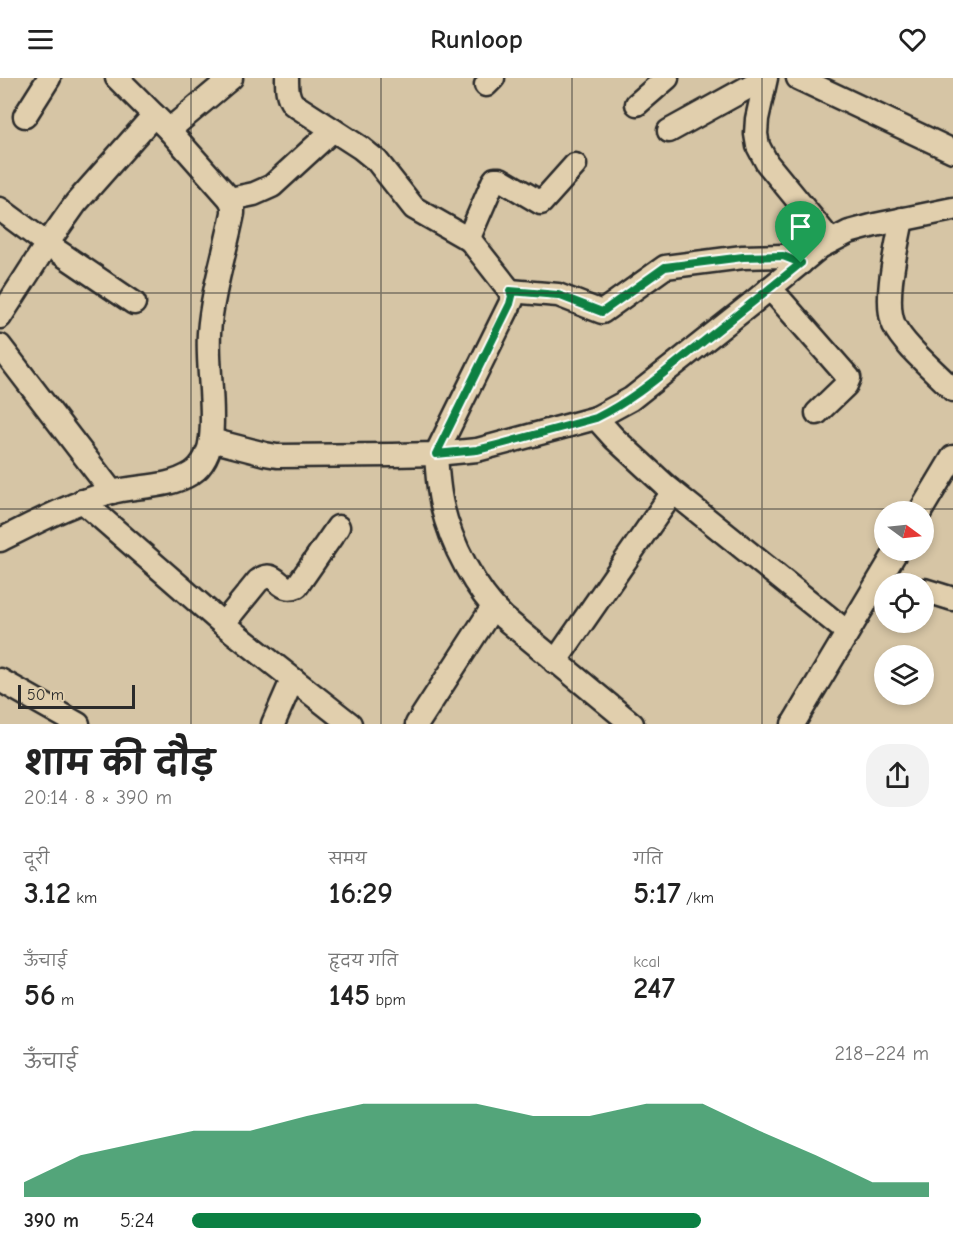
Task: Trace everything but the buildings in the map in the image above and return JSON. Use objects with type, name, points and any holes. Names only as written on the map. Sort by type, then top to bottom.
[{"type":"street","points":[[25,116],[50,78]]},
{"type":"street","points":[[0,540],[82,501],[112,492],[164,484],[183,478],[201,464],[208,453],[211,440],[212,406],[209,335],[233,206],[230,199],[117,78]]},
{"type":"street","points":[[0,317],[76,203],[161,123],[231,78]]},
{"type":"street","points":[[287,78],[287,91],[293,104],[377,161],[414,208],[470,240],[510,291],[512,296],[510,304],[436,454],[442,505],[452,538],[474,581],[493,607],[555,662],[632,724]]},
{"type":"street","points":[[637,104],[667,78]]},
{"type":"street","points":[[669,131],[766,78]]},
{"type":"street","points":[[766,78],[757,119],[758,146],[767,163],[831,241]]},
{"type":"street","points":[[798,78],[953,151]]},
{"type":"street","points":[[230,199],[254,194],[272,186],[333,130]]},
{"type":"street","points":[[470,240],[495,179],[501,179],[541,203],[576,165]]},
{"type":"street","points":[[0,209],[134,303]]},
{"type":"street","points":[[211,440],[277,456],[436,454],[477,450],[596,418],[631,399],[820,247],[849,232],[953,209]]},
{"type":"street","points":[[902,219],[889,308],[894,324],[905,341],[953,390]]},
{"type":"street","points":[[510,291],[558,295],[602,312],[665,267],[743,257],[783,256],[801,263]]},
{"type":"street","points":[[770,288],[849,378],[846,384],[817,413]]},
{"type":"street","points":[[0,346],[112,492]]},
{"type":"street","points":[[596,418],[614,438],[673,492],[847,632]]},
{"type":"street","points":[[927,501],[953,457]]},
{"type":"street","points":[[555,662],[673,492]]},
{"type":"street","points":[[82,501],[223,624],[350,724]]},
{"type":"street","points":[[223,624],[263,577],[271,577],[286,588],[294,589],[338,527]]},
{"type":"street","points":[[934,593],[953,598]]},
{"type":"street","points":[[792,724],[847,632],[874,601]]},
{"type":"street","points":[[417,724],[493,607]]},
{"type":"street","points":[[0,680],[78,724]]},
{"type":"street","points":[[273,724],[294,680]]},
{"type":"route","points":[[783,256],[801,263],[664,374],[631,399],[610,411],[596,418],[477,450],[436,454],[510,304],[512,296],[510,291],[558,295],[602,312],[665,267],[743,257],[783,256]]}]
